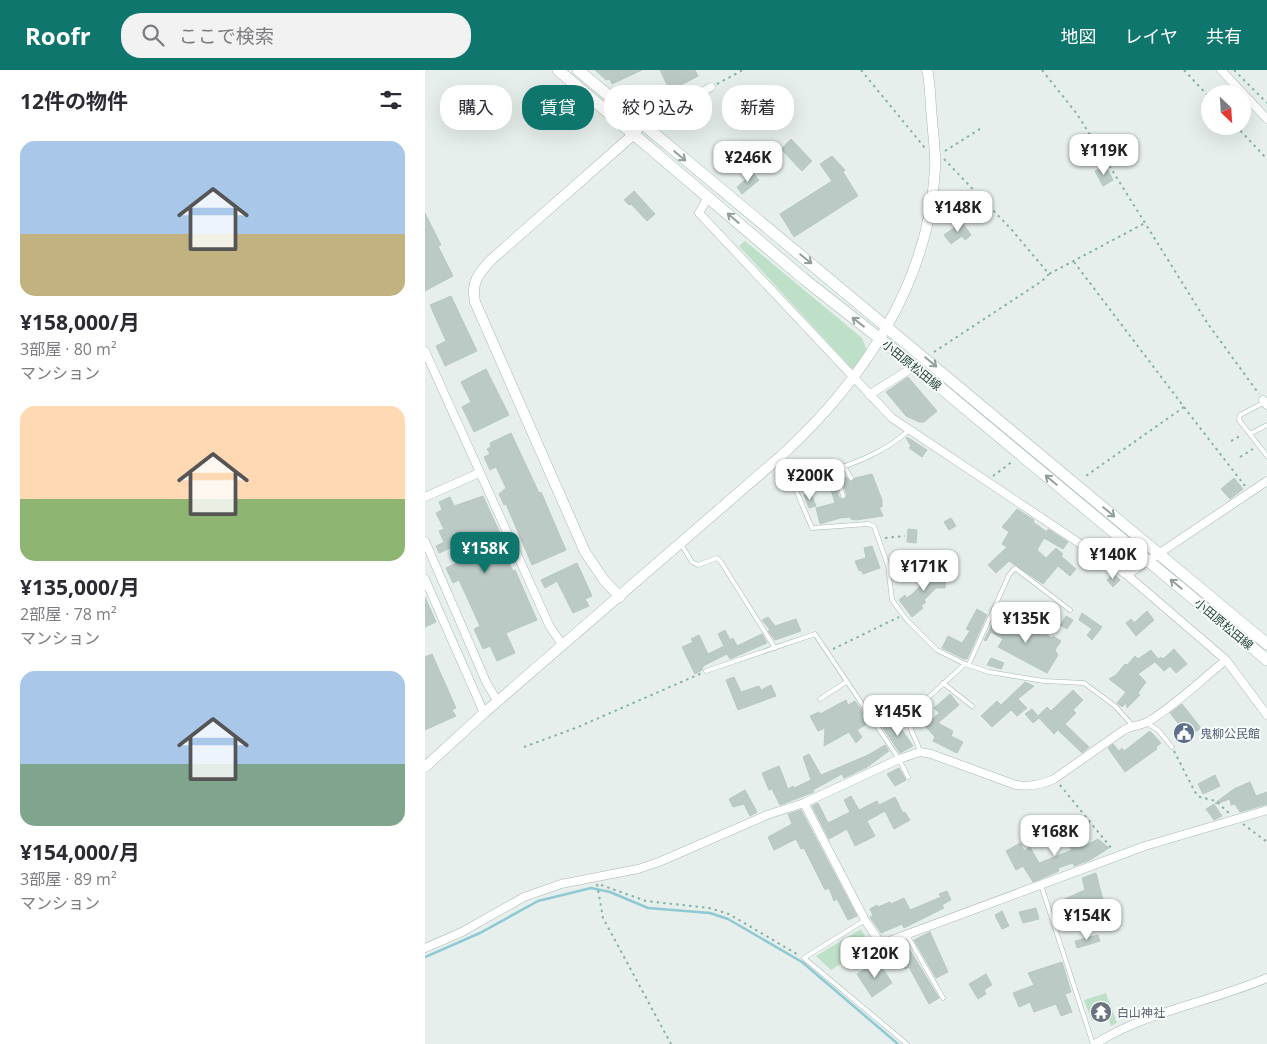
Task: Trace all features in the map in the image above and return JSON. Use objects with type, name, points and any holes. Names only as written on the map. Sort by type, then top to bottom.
[{"type":"main road","name":"小田原松田線","points":[[558,70],[804,279],[880,339],[1267,660]]},
{"type":"main road","name":"小田原松田線","points":[[578,70],[604,92]]},
{"type":"main road","name":"小田原松田線","points":[[649,130],[885,327],[926,358],[1267,644]]},
{"type":"street","points":[[425,767],[484,713],[781,456],[814,426],[854,380],[899,305],[917,261],[929,212],[937,156],[927,70]]},
{"type":"street","points":[[1221,70],[1267,119]]},
{"type":"street","points":[[620,597],[585,552],[475,302],[473,292],[476,278],[491,260],[638,130]]},
{"type":"street","points":[[708,197],[699,213],[854,380],[892,418],[1127,575],[1226,660],[1267,715]]},
{"type":"street","points":[[425,351],[549,625],[563,646]]},
{"type":"street","points":[[869,395],[907,371]]},
{"type":"street","points":[[425,497],[479,473]]},
{"type":"street","points":[[1127,575],[1249,492],[1267,482]]},
{"type":"street","points":[[425,541],[487,684],[498,702]]},
{"type":"street","points":[[425,579],[484,713]]},
{"type":"street","points":[[452,640],[465,635]]},
{"type":"street","points":[[425,948],[463,932],[524,897],[561,884],[637,869],[659,862],[767,815],[804,803],[899,759],[919,752],[931,754],[1016,785],[1029,786],[1054,779],[1132,725],[1147,723],[1163,712],[1226,660]]},
{"type":"street","points":[[804,803],[865,920],[881,944],[1041,884],[1190,832],[1267,810]]},
{"type":"street","points":[[1094,1044],[1130,1024],[1230,993],[1267,978]]},
{"type":"lane","points":[[1265,402],[1240,416],[1239,420],[1267,456]]},
{"type":"lane","points":[[1249,433],[1267,424]]},
{"type":"lane","points":[[793,485],[836,470],[895,441],[909,430]]},
{"type":"lane","points":[[1261,448],[1267,448]]},
{"type":"lane","points":[[781,456],[812,528],[872,524],[888,566],[892,600],[903,615],[937,650],[989,672],[1044,681],[1084,684],[1115,706],[1132,725]]},
{"type":"lane","points":[[844,466],[851,478]]},
{"type":"lane","points":[[836,470],[843,496]]},
{"type":"lane","points":[[680,542],[692,562],[697,565],[717,558],[721,562],[775,648]]},
{"type":"lane","points":[[919,752],[917,739],[908,724],[908,716],[943,683],[967,664],[1009,575],[1015,568],[1070,610]]},
{"type":"lane","points":[[706,671],[815,634],[899,759],[908,777]]},
{"type":"lane","points":[[820,699],[846,682]]},
{"type":"lane","points":[[943,683],[972,706]]},
{"type":"lane","points":[[1147,723],[1159,730],[1172,747]]},
{"type":"lane","points":[[1041,884],[1094,1044]]},
{"type":"lane","points":[[865,920],[804,958],[907,1044]]},
{"type":"lane","points":[[907,934],[943,998]]},
{"type":"path","points":[[712,86],[743,70]]},
{"type":"path","points":[[861,70],[923,146],[951,164],[1049,274]]},
{"type":"path","points":[[1042,70],[1077,114],[1207,324],[1265,402]]},
{"type":"path","points":[[1184,70],[1201,88]]},
{"type":"path","points":[[1235,70],[1267,103]]},
{"type":"path","points":[[937,156],[983,127]]},
{"type":"path","points":[[1244,135],[1267,159]]},
{"type":"path","points":[[931,354],[1042,281],[1049,274],[1145,223]]},
{"type":"path","points":[[1074,262],[1249,492]]},
{"type":"path","points":[[1081,479],[1184,407]]},
{"type":"path","points":[[1231,441],[1249,433]]},
{"type":"path","points":[[1240,457],[1261,448]]},
{"type":"path","points":[[988,483],[1001,469],[1015,460]]},
{"type":"path","points":[[879,540],[905,536]]},
{"type":"path","points":[[827,652],[903,615]]},
{"type":"path","points":[[525,747],[578,727],[706,671]]},
{"type":"path","points":[[1172,747],[1195,792],[1200,797],[1216,801],[1237,820],[1267,842]]},
{"type":"path","points":[[1054,779],[1119,857]]},
{"type":"path","points":[[671,1044],[603,918],[597,884],[646,902],[709,908],[729,914],[804,958]]},
{"type":"path","points":[[844,932],[868,967]]},
{"type":"path","points":[[863,960],[881,944]]},
{"type":"green space","points":[[745,241],[862,338],[867,351],[853,370],[739,246]]},
{"type":"green space","points":[[861,929],[870,945],[831,970],[816,956]]},
{"type":"green space","points":[[1106,993],[1117,1023],[1111,1026],[1107,1015],[1092,1021],[1084,1000]]},
{"type":"building","points":[[595,70],[642,70],[612,84],[610,79],[606,80]]},
{"type":"building","points":[[660,70],[695,70],[698,76],[681,85],[667,85]]},
{"type":"building","points":[[791,139],[812,161],[802,171],[781,149]]},
{"type":"building","points":[[832,156],[845,170],[843,172],[858,196],[794,237],[780,214],[832,181],[820,164]]},
{"type":"building","points":[[1106,166],[1113,180],[1103,186],[1095,171]]},
{"type":"building","points":[[753,173],[759,180],[742,194],[737,187]]},
{"type":"building","points":[[634,191],[655,214],[647,221],[631,204],[629,205],[624,200]]},
{"type":"building","points":[[425,213],[441,245],[438,246],[453,276],[425,291]]},
{"type":"building","points":[[962,222],[971,235],[965,240],[962,236],[951,244],[944,235]]},
{"type":"building","points":[[451,296],[477,351],[445,366],[436,346],[446,341],[430,305]]},
{"type":"building","points":[[486,369],[509,415],[474,432],[462,407],[471,402],[461,382]]},
{"type":"building","points":[[908,377],[937,411],[924,422],[919,422],[906,416],[886,392]]},
{"type":"building","points":[[511,433],[539,493],[541,492],[566,550],[532,565],[506,504],[504,505],[499,494],[506,488],[496,467],[490,470],[484,457],[490,454],[487,449],[491,447],[490,443]]},
{"type":"building","points":[[907,437],[927,450],[922,457],[909,448],[911,446]]},
{"type":"building","points":[[872,474],[882,500],[882,507],[879,507],[883,516],[856,520],[850,517],[840,518],[820,524],[816,508],[835,503],[827,477],[833,475],[839,497],[843,500],[847,496],[842,479],[846,477],[851,482],[855,478]]},
{"type":"building","points":[[1234,478],[1243,489],[1230,499],[1221,489]]},
{"type":"building","points":[[811,494],[816,506],[809,508],[804,495]]},
{"type":"building","points":[[483,496],[500,533],[506,550],[503,551],[513,571],[515,570],[537,620],[506,633],[515,653],[497,661],[490,646],[483,649],[474,629],[480,626],[459,580],[453,583],[446,568],[478,553],[471,539],[439,553],[436,546],[444,542],[439,531],[444,529],[436,513],[442,510],[439,502],[450,497],[454,506]]},
{"type":"building","points":[[1017,509],[1034,520],[1033,522],[1047,532],[1048,529],[1068,542],[1063,549],[1044,538],[1037,550],[1046,558],[1056,548],[1063,554],[1061,556],[1076,569],[1070,576],[1058,566],[1043,584],[1009,561],[996,573],[988,565],[1007,547],[1002,544],[1009,532],[1002,527]]},
{"type":"building","points":[[951,518],[956,526],[949,530],[944,522]]},
{"type":"building","points":[[908,529],[917,530],[916,543],[907,542]]},
{"type":"building","points":[[872,546],[880,568],[863,574],[861,570],[859,571],[855,561],[866,558],[864,548]]},
{"type":"building","points":[[577,563],[592,596],[585,599],[589,606],[573,613],[557,581],[545,588],[541,580]]},
{"type":"building","points":[[933,569],[946,569],[945,588],[936,588],[924,600],[926,602],[921,606],[923,608],[912,617],[899,600],[905,595],[906,598],[911,595],[933,574]]},
{"type":"building","points":[[1114,574],[1120,580],[1113,587],[1107,580]]},
{"type":"building","points":[[425,597],[436,622],[425,627]]},
{"type":"building","points":[[977,609],[987,615],[967,659],[942,648],[948,636],[962,643],[970,631],[966,629]]},
{"type":"building","points":[[1147,611],[1154,620],[1136,636],[1126,623],[1131,619],[1134,623]]},
{"type":"building","points":[[998,613],[1014,620],[1008,631],[1021,636],[1030,624],[1052,638],[1053,636],[1061,641],[1055,650],[1058,655],[1047,673],[998,647],[1003,639],[991,632],[986,641],[984,640]]},
{"type":"building","points":[[1082,613],[1102,627],[1092,640],[1087,635],[1092,629],[1079,620]]},
{"type":"building","points":[[1066,616],[1073,620],[1067,629],[1060,625]]},
{"type":"building","points":[[768,617],[775,626],[796,619],[801,631],[775,640],[762,620]]},
{"type":"building","points":[[725,630],[730,640],[733,638],[737,646],[762,634],[767,643],[730,659],[727,654],[703,666],[702,670],[695,674],[682,647],[693,642],[691,639],[699,635],[708,654],[724,646],[718,634]]},
{"type":"building","points":[[1174,649],[1187,664],[1176,673],[1170,666],[1164,671],[1155,662],[1138,674],[1146,682],[1138,693],[1140,695],[1127,708],[1126,703],[1122,707],[1117,703],[1126,692],[1109,679],[1116,675],[1135,656],[1138,659],[1151,650],[1158,659],[1156,661],[1161,657],[1163,659]]},
{"type":"building","points":[[432,654],[456,708],[452,710],[456,716],[425,730],[425,657]]},
{"type":"building","points":[[991,658],[1004,663],[1001,669],[987,665]]},
{"type":"building","points":[[734,677],[741,692],[759,686],[761,690],[771,685],[776,696],[738,710],[726,680]]},
{"type":"building","points":[[1025,682],[1034,686],[1018,699],[1027,708],[1017,716],[1011,710],[992,727],[981,716],[997,701],[1001,705]]},
{"type":"building","points":[[1073,690],[1083,700],[1073,710],[1076,713],[1065,724],[1089,747],[1082,753],[1058,730],[1054,734],[1039,718],[1033,723],[1025,714],[1032,709],[1038,716],[1047,707],[1051,711]]},
{"type":"building","points":[[950,694],[959,705],[938,723],[953,731],[951,736],[963,742],[957,753],[933,741],[935,737],[925,726],[939,713],[934,708]]},
{"type":"building","points":[[846,700],[848,705],[855,701],[870,722],[857,730],[862,737],[856,743],[849,732],[824,746],[825,728],[818,731],[810,716],[819,712],[820,714]]},
{"type":"building","points":[[1182,704],[1201,728],[1179,742],[1174,734],[1182,728],[1170,713]]},
{"type":"building","points":[[896,721],[913,746],[900,753],[883,728]]},
{"type":"building","points":[[1150,731],[1161,743],[1156,747],[1157,749],[1125,772],[1108,748],[1113,744],[1119,751],[1122,748],[1124,751]]},
{"type":"building","points":[[885,745],[889,751],[867,767],[844,778],[842,774],[813,790],[814,792],[780,805],[772,789],[769,790],[762,773],[779,766],[788,789],[793,786],[794,788],[811,780],[803,757],[809,754],[821,775],[868,755]]},
{"type":"building","points":[[899,768],[906,780],[895,786],[887,774]]},
{"type":"building","points":[[1215,775],[1220,786],[1203,794],[1198,784]]},
{"type":"building","points":[[1250,782],[1256,796],[1267,792],[1267,804],[1240,812],[1235,804],[1231,805],[1230,799],[1215,803],[1234,789]]},
{"type":"building","points":[[745,790],[757,812],[750,816],[744,804],[733,807],[729,799]]},
{"type":"building","points":[[851,796],[859,810],[877,801],[879,805],[895,797],[903,813],[905,812],[910,820],[894,829],[885,811],[867,821],[875,836],[855,846],[847,829],[829,839],[812,806],[818,803],[828,823],[850,812],[844,800]]},
{"type":"building","points":[[1214,804],[1222,816],[1214,820],[1206,809]]},
{"type":"building","points":[[801,810],[857,916],[848,920],[837,899],[834,901],[829,888],[825,890],[804,848],[801,849],[796,839],[774,850],[768,837],[792,824],[788,814]]},
{"type":"building","points":[[1066,831],[1068,834],[1071,831],[1085,846],[1098,839],[1109,848],[1090,860],[1074,866],[1073,863],[1058,868],[1059,871],[1033,882],[1023,866],[1016,870],[1006,851],[1020,843],[1024,851],[1030,847],[1039,863],[1072,850],[1061,835]]},
{"type":"building","points":[[1096,873],[1104,904],[1098,905],[1099,909],[1080,913],[1083,924],[1075,926],[1071,911],[1065,913],[1060,901],[1085,890],[1082,878]]},
{"type":"building","points":[[947,891],[951,900],[942,905],[944,908],[904,928],[902,924],[881,933],[870,917],[873,916],[870,909],[877,905],[878,907],[890,902],[891,904],[904,898],[910,910],[941,897],[939,894]]},
{"type":"building","points":[[1036,908],[1039,919],[1023,923],[1019,912]]},
{"type":"building","points":[[1002,911],[1009,926],[1002,929],[995,915]]},
{"type":"building","points":[[930,932],[948,972],[936,978],[914,940]]},
{"type":"building","points":[[1098,935],[1100,941],[1077,948],[1075,941]]},
{"type":"building","points":[[905,942],[939,998],[929,1004],[909,967],[905,969],[898,955],[896,956],[892,949]]},
{"type":"building","points":[[878,961],[892,983],[872,997],[857,974]]},
{"type":"building","points":[[1062,962],[1071,992],[1065,994],[1072,1012],[1061,1016],[1056,1004],[1034,1012],[1030,1002],[1019,1007],[1013,993],[1034,985],[1028,973]]},
{"type":"building","points":[[986,974],[992,985],[984,990],[986,994],[978,999],[969,984]]},
{"type":"waterway","points":[[425,957],[480,933],[538,901],[591,888],[610,892],[648,908],[710,913],[728,919],[802,962],[898,1044]]},
{"type":"place","name":"鬼柳公民館","points":[[1184,733]]},
{"type":"place","name":"白山神社","points":[[1101,1012]]}]
